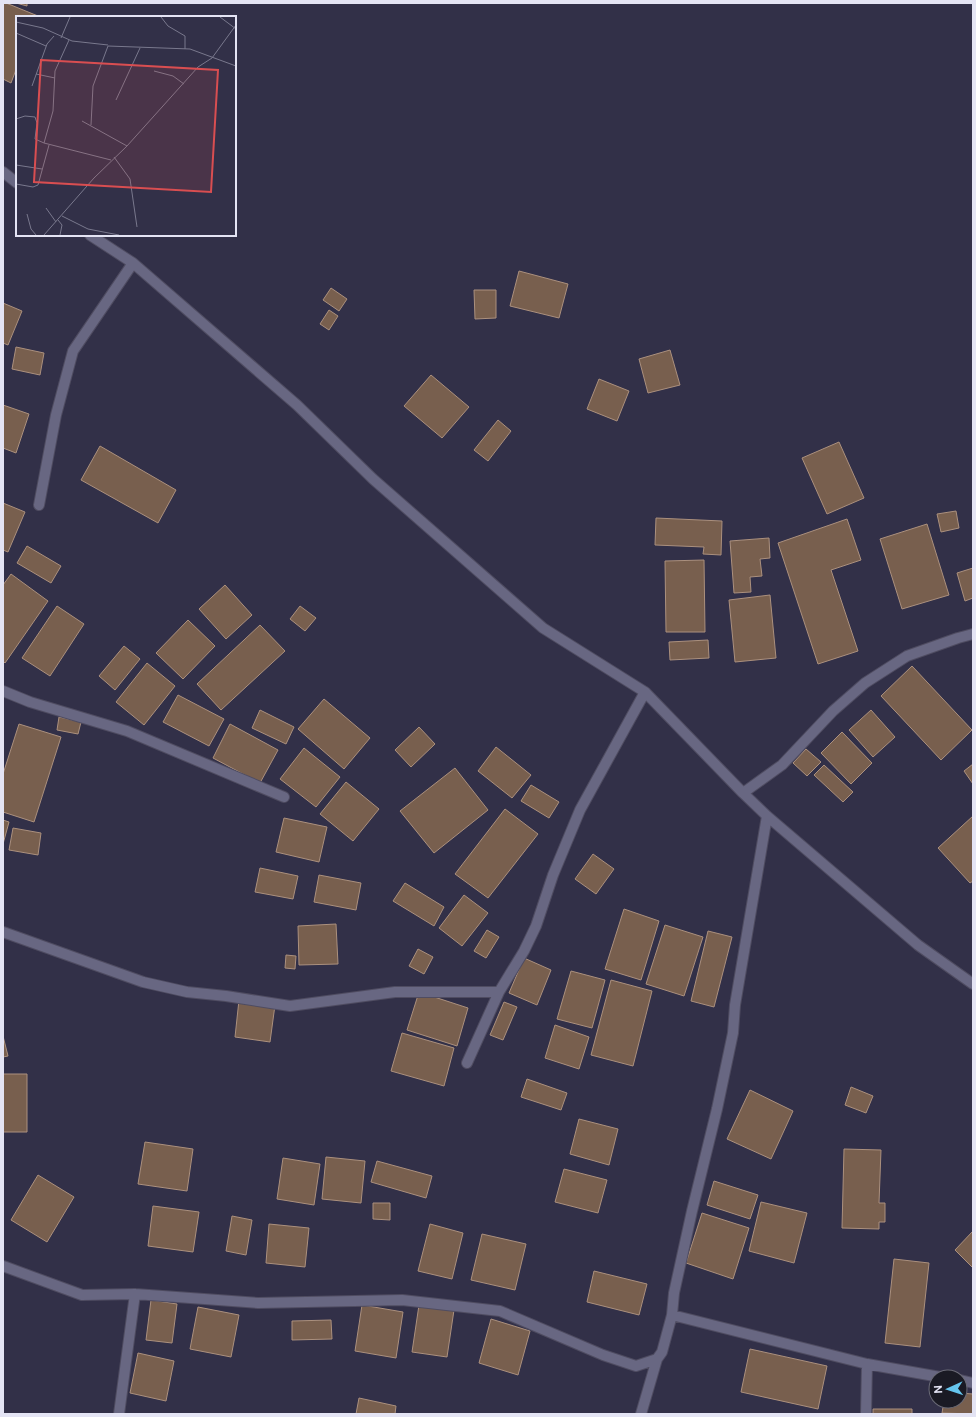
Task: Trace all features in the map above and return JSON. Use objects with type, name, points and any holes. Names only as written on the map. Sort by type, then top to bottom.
[{"type":"street","points":[[3,172],[16,182]]},
{"type":"street","points":[[92,236],[133,263],[297,405],[373,479],[543,628],[645,692],[767,816],[918,945],[973,984]]},
{"type":"street","points":[[39,505],[56,415],[73,351],[133,263]]},
{"type":"street","points":[[743,793],[782,765],[833,711],[864,683],[908,656],[973,634]]},
{"type":"street","points":[[3,691],[30,702],[127,731],[284,797]]},
{"type":"street","points":[[467,1063],[499,992],[524,951],[536,926],[553,875],[580,810],[645,692]]},
{"type":"street","points":[[641,1414],[657,1359],[662,1352],[672,1314],[674,1293],[692,1211],[717,1109],[733,1033],[735,1005],[767,816]]},
{"type":"street","points":[[3,932],[144,982],[187,992],[226,996],[290,1006],[395,992],[499,992]]},
{"type":"street","points":[[3,1266],[82,1295],[135,1294],[258,1303],[402,1300],[500,1312],[603,1355],[636,1366],[657,1359]]},
{"type":"street","points":[[119,1414],[135,1294]]},
{"type":"street","points":[[672,1314],[867,1364],[928,1375]]},
{"type":"street","points":[[866,1414],[867,1364]]},
{"type":"building","points":[[3,3],[6,3],[38,16],[16,16],[16,70],[11,83],[3,79]]},
{"type":"building","points":[[16,3],[27,3],[27,6]]},
{"type":"building","points":[[519,271],[568,284],[559,318],[510,306]]},
{"type":"building","points":[[331,288],[347,299],[339,311],[323,300]]},
{"type":"building","points":[[474,290],[496,290],[496,318],[475,319]]},
{"type":"building","points":[[3,303],[22,311],[8,345],[3,343]]},
{"type":"building","points":[[329,310],[338,316],[329,330],[320,324]]},
{"type":"building","points":[[16,347],[44,353],[40,375],[12,369]]},
{"type":"building","points":[[670,350],[680,385],[648,393],[639,359]]},
{"type":"building","points":[[431,375],[469,407],[442,438],[404,406]]},
{"type":"building","points":[[599,379],[629,391],[617,421],[587,409]]},
{"type":"building","points":[[3,405],[29,414],[16,453],[3,448]]},
{"type":"building","points":[[498,420],[511,431],[488,461],[474,450]]},
{"type":"building","points":[[839,442],[864,498],[827,514],[802,458]]},
{"type":"building","points":[[100,446],[176,490],[158,523],[81,480]]},
{"type":"building","points":[[3,503],[25,512],[8,552],[3,550]]},
{"type":"building","points":[[956,511],[959,528],[941,532],[937,514]]},
{"type":"building","points":[[656,518],[722,521],[721,555],[703,554],[704,547],[655,545]]},
{"type":"building","points":[[847,519],[861,560],[831,570],[858,651],[818,664],[778,543]]},
{"type":"building","points":[[927,524],[949,595],[902,609],[880,539]]},
{"type":"building","points":[[769,538],[770,558],[760,559],[762,576],[750,577],[751,592],[734,593],[730,541]]},
{"type":"building","points":[[27,546],[61,566],[51,583],[17,563]]},
{"type":"building","points":[[704,560],[705,632],[666,632],[665,561]]},
{"type":"building","points":[[973,568],[973,598],[965,601],[957,573]]},
{"type":"building","points":[[11,574],[48,601],[5,663],[3,661],[3,585]]},
{"type":"building","points":[[225,585],[252,615],[226,639],[199,609]]},
{"type":"building","points":[[770,595],[776,658],[735,662],[729,600]]},
{"type":"building","points":[[57,606],[84,624],[50,676],[22,658]]},
{"type":"building","points":[[300,606],[316,618],[305,631],[290,619]]},
{"type":"building","points":[[188,620],[215,646],[183,679],[156,653]]},
{"type":"building","points":[[260,625],[285,651],[221,710],[197,684]]},
{"type":"building","points":[[708,640],[709,658],[670,660],[669,642]]},
{"type":"building","points":[[124,646],[140,659],[115,690],[99,676]]},
{"type":"building","points":[[147,663],[175,686],[144,725],[116,702]]},
{"type":"building","points":[[912,666],[972,730],[941,760],[881,696]]},
{"type":"building","points":[[178,695],[224,719],[209,746],[163,722]]},
{"type":"building","points":[[324,699],[370,738],[344,769],[298,729]]},
{"type":"building","points":[[260,710],[294,727],[286,744],[252,728]]},
{"type":"building","points":[[871,710],[895,737],[873,757],[849,730]]},
{"type":"building","points":[[59,717],[81,722],[78,734],[57,730]]},
{"type":"building","points":[[19,724],[61,737],[34,822],[3,812],[3,774]]},
{"type":"building","points":[[230,724],[278,750],[260,783],[213,758]]},
{"type":"building","points":[[419,727],[435,744],[411,767],[395,750]]},
{"type":"building","points":[[842,732],[872,763],[851,784],[821,753]]},
{"type":"building","points":[[496,747],[531,775],[512,798],[478,771]]},
{"type":"building","points":[[304,748],[340,777],[316,807],[280,779]]},
{"type":"building","points":[[806,749],[821,762],[807,776],[793,763]]},
{"type":"building","points":[[973,764],[973,784],[964,771]]},
{"type":"building","points":[[824,765],[853,792],[843,802],[814,775]]},
{"type":"building","points":[[455,768],[488,810],[434,853],[400,811]]},
{"type":"building","points":[[346,782],[379,809],[353,841],[320,814]]},
{"type":"building","points":[[531,785],[559,802],[549,818],[521,801]]},
{"type":"building","points":[[505,809],[538,834],[488,898],[455,874]]},
{"type":"building","points":[[973,816],[973,881],[970,883],[938,848]]},
{"type":"building","points":[[284,818],[327,827],[319,862],[276,852]]},
{"type":"building","points":[[3,820],[9,822],[3,844]]},
{"type":"building","points":[[13,828],[41,833],[38,855],[9,850]]},
{"type":"building","points":[[593,854],[614,869],[596,894],[575,879]]},
{"type":"building","points":[[260,868],[298,876],[293,899],[255,892]]},
{"type":"building","points":[[319,875],[361,883],[356,910],[314,902]]},
{"type":"building","points":[[405,883],[444,907],[434,926],[393,901]]},
{"type":"building","points":[[464,895],[488,913],[462,946],[439,928]]},
{"type":"building","points":[[624,909],[659,921],[641,980],[605,969]]},
{"type":"building","points":[[336,924],[338,964],[299,965],[298,926]]},
{"type":"building","points":[[665,925],[703,937],[684,996],[646,984]]},
{"type":"building","points":[[487,930],[499,937],[486,958],[474,951]]},
{"type":"building","points":[[708,931],[732,937],[714,1007],[691,1001]]},
{"type":"building","points":[[418,949],[433,957],[424,974],[409,966]]},
{"type":"building","points":[[286,955],[296,956],[295,969],[285,968]]},
{"type":"building","points":[[524,958],[551,970],[537,1005],[509,993]]},
{"type":"building","points":[[571,971],[605,980],[592,1028],[557,1019]]},
{"type":"building","points":[[611,980],[652,991],[633,1066],[591,1055]]},
{"type":"building","points":[[419,992],[468,1008],[457,1046],[407,1030]]},
{"type":"building","points":[[239,1000],[275,1005],[270,1042],[235,1037]]},
{"type":"building","points":[[504,1002],[517,1007],[503,1040],[490,1035]]},
{"type":"building","points":[[555,1025],[589,1037],[579,1069],[545,1058]]},
{"type":"building","points":[[402,1033],[454,1048],[444,1086],[391,1071]]},
{"type":"building","points":[[3,1036],[8,1056],[3,1057]]},
{"type":"building","points":[[3,1074],[27,1074],[27,1132],[3,1132]]},
{"type":"building","points":[[527,1079],[567,1093],[561,1110],[521,1097]]},
{"type":"building","points":[[851,1087],[873,1096],[866,1113],[845,1105]]},
{"type":"building","points":[[750,1090],[793,1111],[771,1159],[727,1139]]},
{"type":"building","points":[[579,1119],[618,1129],[609,1165],[570,1154]]},
{"type":"building","points":[[145,1142],[193,1149],[187,1191],[138,1184]]},
{"type":"building","points":[[844,1149],[881,1150],[879,1203],[885,1203],[885,1222],[879,1222],[879,1229],[842,1228]]},
{"type":"building","points":[[326,1157],[365,1161],[361,1203],[322,1199]]},
{"type":"building","points":[[283,1158],[320,1164],[314,1205],[277,1199]]},
{"type":"building","points":[[377,1161],[432,1176],[426,1198],[371,1182]]},
{"type":"building","points":[[564,1169],[607,1180],[598,1213],[555,1202]]},
{"type":"building","points":[[38,1175],[74,1197],[47,1242],[11,1220]]},
{"type":"building","points":[[714,1181],[758,1195],[750,1219],[707,1205]]},
{"type":"building","points":[[761,1202],[807,1213],[794,1263],[749,1251]]},
{"type":"building","points":[[373,1203],[390,1203],[390,1220],[373,1219]]},
{"type":"building","points":[[153,1206],[199,1212],[193,1252],[148,1246]]},
{"type":"building","points":[[702,1213],[749,1228],[733,1279],[686,1263]]},
{"type":"building","points":[[232,1216],[252,1220],[246,1255],[226,1251]]},
{"type":"building","points":[[269,1224],[309,1228],[305,1267],[266,1263]]},
{"type":"building","points":[[430,1224],[463,1233],[452,1279],[418,1271]]},
{"type":"building","points":[[973,1231],[973,1268],[955,1250]]},
{"type":"building","points":[[482,1234],[526,1244],[515,1290],[471,1280]]},
{"type":"building","points":[[894,1259],[929,1263],[920,1347],[885,1343]]},
{"type":"building","points":[[594,1271],[647,1284],[639,1315],[587,1302]]},
{"type":"building","points":[[151,1300],[177,1304],[172,1343],[146,1340]]},
{"type":"building","points":[[362,1305],[403,1312],[396,1358],[355,1351]]},
{"type":"building","points":[[419,1305],[454,1310],[447,1357],[412,1352]]},
{"type":"building","points":[[198,1307],[239,1315],[231,1357],[190,1349]]},
{"type":"building","points":[[491,1319],[530,1331],[518,1375],[479,1363]]},
{"type":"building","points":[[331,1320],[332,1339],[292,1340],[292,1321]]},
{"type":"building","points":[[750,1349],[827,1366],[818,1409],[741,1392]]},
{"type":"building","points":[[138,1353],[174,1361],[166,1401],[130,1393]]},
{"type":"building","points":[[968,1394],[973,1394],[973,1414],[942,1413],[943,1409],[968,1409]]},
{"type":"building","points":[[359,1398],[396,1406],[395,1414],[356,1414]]},
{"type":"building","points":[[873,1409],[912,1409],[912,1414],[873,1414]]}]
